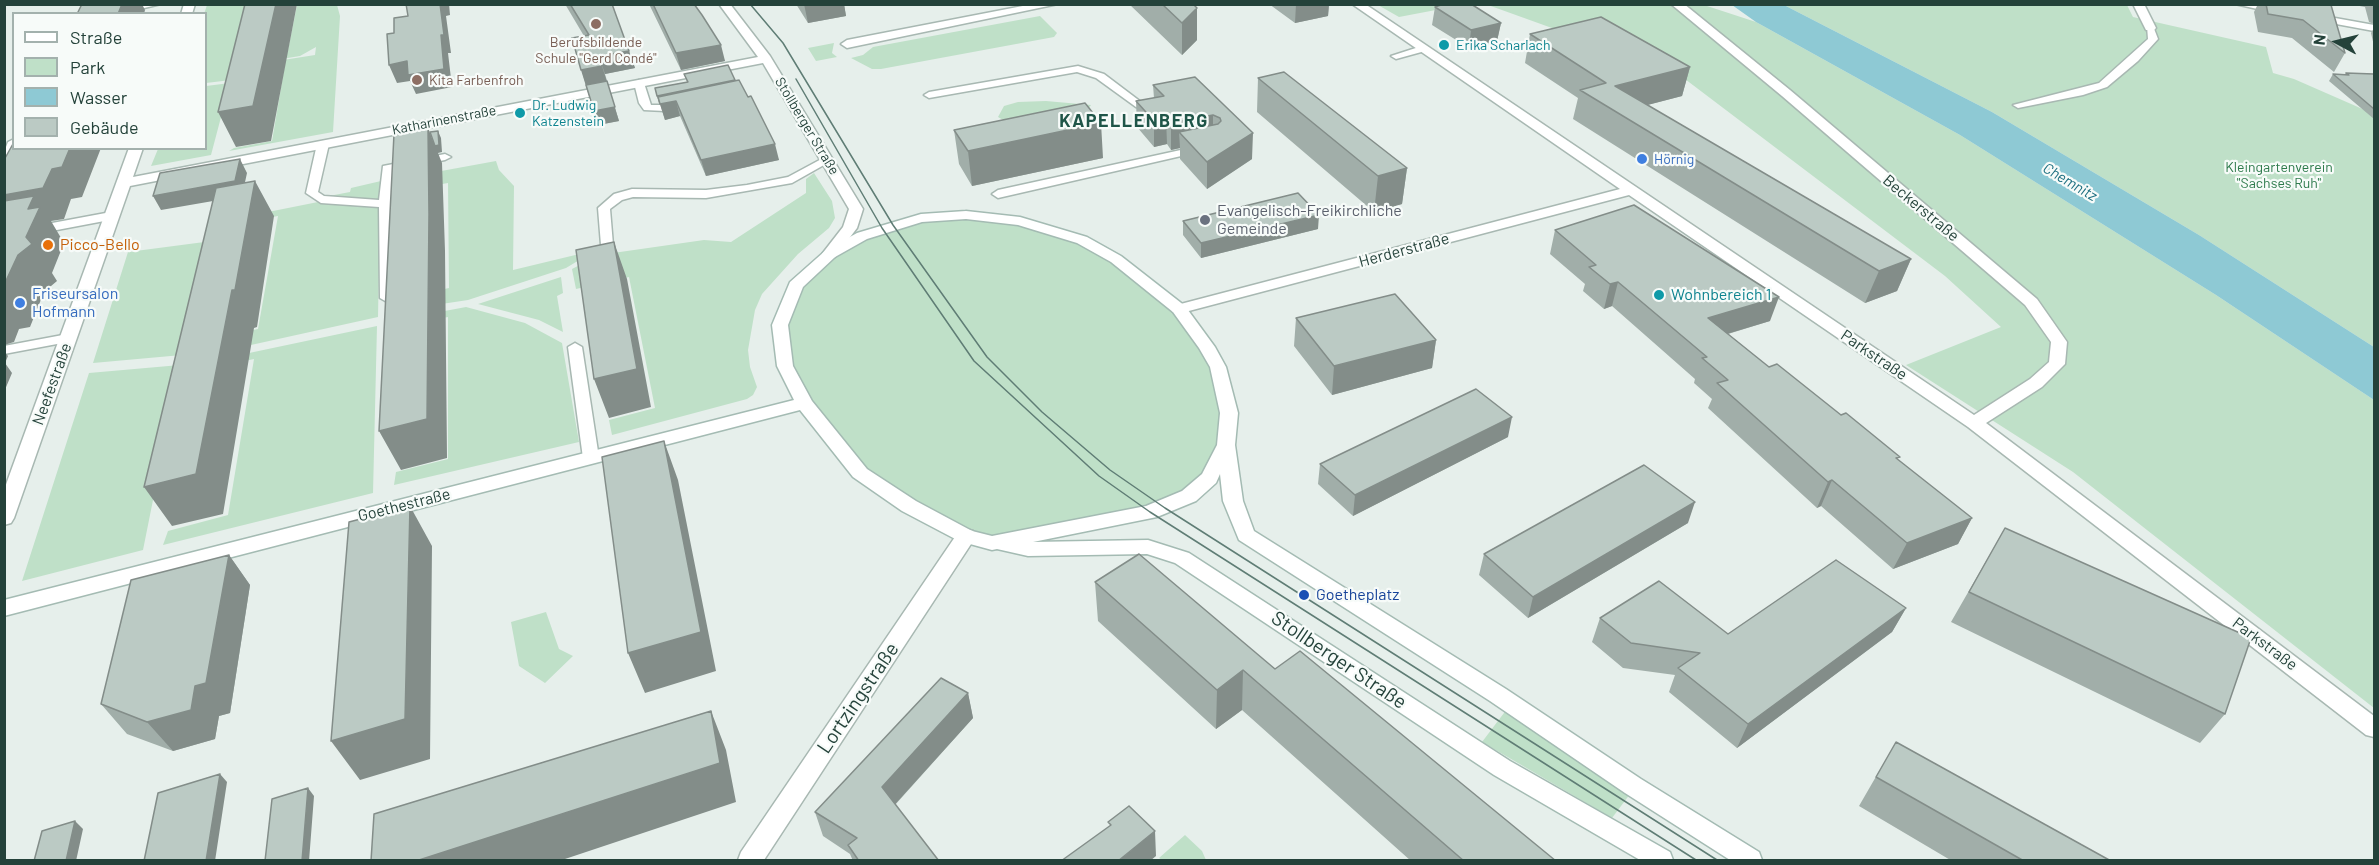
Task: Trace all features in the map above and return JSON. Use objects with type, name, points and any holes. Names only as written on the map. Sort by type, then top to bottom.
[{"type":"street","name":"Stollberger Straße","points":[[724,4],[766,59],[856,209],[850,228],[830,254]]},
{"type":"street","points":[[848,44],[1053,4]]},
{"type":"street","name":"Parkstraße","points":[[1357,4],[1974,423],[2374,728]]},
{"type":"street","name":"Beckerstraße","points":[[1676,4],[1796,101],[2031,302],[2059,342],[2057,364],[2036,383],[1974,423]]},
{"type":"street","points":[[2138,4],[2150,28]]},
{"type":"street","points":[[2240,4],[2374,28]]},
{"type":"street","name":"Katharinenstraße","points":[[122,183],[766,59]]},
{"type":"street","name":"Neefestraße","points":[[4,518],[135,150]]},
{"type":"street","name":"Herderstraße","points":[[1179,309],[1630,191]]},
{"type":"street","points":[[1226,445],[1209,478],[1189,496],[1165,508],[1105,523],[992,543],[966,536],[909,506],[860,473],[804,404],[785,366],[780,325],[796,285],[830,254],[862,236],[921,218],[966,215],[1020,221],[1082,240],[1116,259],[1179,309],[1207,347],[1218,367],[1229,413],[1226,445],[1233,501],[1245,535],[1498,695],[1750,861]]},
{"type":"street","name":"Goethestraße","points":[[4,608],[804,404]]},
{"type":"street","name":"Lortzingstraße","points":[[750,861],[966,536]]},
{"type":"street","name":"Stollberger Straße","points":[[992,543],[1028,549],[1148,548],[1182,558],[1502,768],[1661,861]]},
{"type":"lane","points":[[111,12],[156,4]]},
{"type":"lane","points":[[2018,105],[2083,92],[2103,85],[2134,59],[2153,39],[2150,28]]},
{"type":"lane","points":[[1396,56],[1422,50]]},
{"type":"lane","points":[[929,95],[1078,69],[1100,76],[1140,105]]},
{"type":"lane","points":[[639,83],[644,103],[648,108],[665,108],[688,103]]},
{"type":"lane","points":[[323,144],[312,193],[321,199],[385,204]]},
{"type":"lane","points":[[998,194],[1213,146]]},
{"type":"lane","points":[[4,168],[12,147]]},
{"type":"lane","points":[[387,298],[385,204],[387,168],[445,157]]},
{"type":"lane","points":[[607,245],[603,208],[618,197],[632,193],[706,194],[747,189],[792,180],[827,159]]},
{"type":"lane","points":[[4,236],[111,216]]},
{"type":"lane","points":[[4,350],[68,338]]},
{"type":"lane","points":[[575,347],[591,458]]},
{"type":"green space","points":[[207,5],[251,5],[231,80],[207,83],[207,12],[205,12]]},
{"type":"green space","points":[[297,5],[337,5],[340,16],[333,132],[229,151],[272,141],[285,64],[251,65],[315,55],[316,47],[300,56],[251,64],[288,50]]},
{"type":"green space","points":[[1378,5],[1462,5],[1399,17]]},
{"type":"green space","points":[[1488,5],[1704,5],[1756,22],[1960,135],[2216,295],[2374,400],[2374,708],[2073,472],[1906,365],[2001,327],[1945,276],[1677,73]]},
{"type":"green space","name":"Kleingartenverein \"Sachses Ruh\"","points":[[1784,5],[2127,5],[2133,17],[2266,47],[2273,73],[2294,79],[2374,114],[2374,347],[2199,235],[1992,112]]},
{"type":"green space","points":[[1040,16],[1057,33],[1054,37],[881,69],[872,69],[851,58],[863,55],[873,47]]},
{"type":"green space","points":[[834,43],[832,53],[837,57],[816,61],[808,48]]},
{"type":"green space","points":[[230,83],[211,155],[151,166],[158,150],[207,150],[207,86]]},
{"type":"green space","points":[[1046,101],[1091,105],[1088,109],[1010,124],[998,117],[1004,106],[1018,102]]},
{"type":"green space","points":[[496,161],[499,170],[514,186],[513,270],[596,250],[566,268],[468,300],[395,311],[399,299],[449,288],[448,183],[403,191],[403,178]]},
{"type":"green space","points":[[814,173],[832,201],[835,218],[829,228],[798,254],[762,294],[755,310],[748,350],[750,367],[757,387],[753,395],[747,399],[612,435],[609,420],[655,408],[629,277],[576,289],[572,269],[599,255],[704,240],[731,242],[806,193],[806,179]]},
{"type":"green space","points":[[381,181],[379,200],[329,196],[350,192],[351,188]]},
{"type":"green space","points":[[318,202],[380,207],[378,317],[201,356],[209,339],[258,329],[278,216],[234,224],[233,219]]},
{"type":"green space","points":[[979,216],[1020,221],[1082,240],[1179,309],[1218,367],[1226,445],[1189,496],[992,543],[860,473],[804,403],[780,325],[796,285],[830,254],[893,225]]},
{"type":"green space","points":[[212,241],[182,355],[93,363],[128,252]]},
{"type":"green space","points":[[561,277],[563,293],[557,296],[563,332],[539,320],[478,304]]},
{"type":"green space","points":[[466,307],[525,323],[562,343],[579,442],[394,485],[396,472],[448,459],[448,317],[402,326],[402,319]]},
{"type":"green space","points":[[377,326],[373,493],[163,545],[168,531],[228,515],[254,359],[202,370],[197,364]]},
{"type":"green space","points":[[180,365],[143,550],[22,581],[89,373]]},
{"type":"green space","points":[[546,612],[559,649],[573,656],[545,683],[519,666],[511,622]]},
{"type":"green space","points":[[1507,709],[1630,794],[1612,818],[1482,742]]},
{"type":"green space","points":[[1185,835],[1202,851],[1206,860],[1162,860],[1159,858]]},
{"type":"water","name":"Chemnitz","points":[[1732,5],[1784,5],[1992,112],[2199,235],[2374,347],[2374,400],[2216,295],[1960,135],[1756,22]]},
{"type":"building","points":[[82,4],[122,4],[119,12],[78,12]]},
{"type":"building","points":[[245,4],[276,4],[253,106],[218,112]]},
{"type":"building","points":[[406,4],[440,4],[444,35],[441,35],[444,69],[408,75],[407,61],[389,65],[387,34],[394,33],[394,18],[408,16]]},
{"type":"building","points":[[570,4],[612,4],[629,51],[599,56],[602,66],[581,70],[572,38],[589,35]]},
{"type":"building","points":[[653,4],[694,4],[721,45],[676,53]]},
{"type":"building","points":[[1162,4],[1193,4],[1197,8],[1182,23]]},
{"type":"building","points":[[1444,4],[1471,4],[1501,23],[1471,30],[1435,7]]},
{"type":"building","points":[[2266,4],[2331,5],[2345,53],[2303,20],[2268,14]]},
{"type":"building","points":[[1601,17],[1690,67],[1615,86],[1911,259],[1879,271],[1580,90],[1606,83],[1530,34]]},
{"type":"building","points":[[728,65],[735,80],[657,96],[655,88],[688,82],[684,74]]},
{"type":"building","points":[[1284,72],[1407,168],[1378,176],[1258,78]]},
{"type":"building","points":[[2346,73],[2374,74],[2374,109],[2333,74],[2349,75]]},
{"type":"building","points":[[1195,77],[1253,133],[1207,162],[1179,132],[1218,124],[1221,121],[1220,118],[1213,115],[1171,123],[1166,118],[1154,121],[1136,101],[1164,96],[1153,85]]},
{"type":"building","points":[[739,80],[748,97],[751,96],[775,144],[701,160],[676,101],[660,104],[658,97]]},
{"type":"building","points":[[607,81],[615,107],[594,111],[586,85]]},
{"type":"building","points":[[1085,103],[1101,123],[968,151],[954,130]]},
{"type":"building","points":[[428,128],[427,419],[379,431],[394,134]]},
{"type":"building","points":[[438,131],[439,145],[435,146],[430,132]]},
{"type":"building","points":[[12,146],[12,150],[69,150],[62,167],[52,169],[43,188],[4,195],[4,160]]},
{"type":"building","points":[[240,159],[235,181],[153,196],[160,173]]},
{"type":"building","points":[[255,181],[235,290],[232,290],[196,474],[144,487],[216,188]]},
{"type":"building","points":[[1298,193],[1319,215],[1201,243],[1183,221]]},
{"type":"building","points":[[34,196],[28,209],[40,207],[26,237],[32,244],[18,255],[4,285],[4,201]]},
{"type":"building","points":[[1634,205],[1779,297],[1708,318],[1769,367],[1777,364],[1841,415],[1846,413],[1900,457],[1896,458],[1972,518],[1907,543],[1832,480],[1828,482],[1717,383],[1728,380],[1702,358],[1707,357],[1618,282],[1610,284],[1589,267],[1596,265],[1555,230]]},
{"type":"building","points":[[614,242],[637,369],[594,379],[576,250]]},
{"type":"building","points":[[1395,294],[1436,340],[1334,366],[1296,318]]},
{"type":"building","points":[[1476,389],[1512,417],[1355,495],[1320,464]]},
{"type":"building","points":[[664,441],[701,632],[628,653],[602,457]]},
{"type":"building","points":[[1644,465],[1695,502],[1533,597],[1484,554]]},
{"type":"building","points":[[410,506],[405,719],[331,741],[349,522]]},
{"type":"building","points":[[2005,528],[2251,638],[2225,714],[1969,592]]},
{"type":"building","points":[[1139,554],[1275,669],[1300,651],[1556,861],[1464,861],[1243,670],[1217,690],[1095,582]]},
{"type":"building","points":[[229,555],[206,683],[195,686],[191,710],[147,722],[101,704],[131,580]]},
{"type":"building","points":[[1836,560],[1906,608],[1748,724],[1678,668],[1700,653],[1631,643],[1600,618],[1659,581],[1728,634]]},
{"type":"building","points":[[941,678],[968,693],[882,787],[939,861],[859,861],[848,845],[857,838],[815,812]]},
{"type":"building","points":[[711,711],[720,763],[416,861],[371,861],[374,814]]},
{"type":"building","points":[[1896,742],[2111,861],[2024,861],[1876,777]]},
{"type":"building","points":[[220,774],[206,861],[144,861],[158,793]]},
{"type":"building","points":[[308,788],[302,861],[265,861],[272,799]]},
{"type":"building","points":[[1129,806],[1155,831],[1118,861],[1061,861],[1111,825],[1108,822]]},
{"type":"building","points":[[75,821],[66,861],[34,861],[42,831]]},
{"type":"tram line","points":[[750,4],[783,43],[893,225],[987,357],[1042,412],[1110,470],[1165,508],[1717,860]]},
{"type":"tram line","points":[[796,79],[882,228],[974,361],[1099,476],[1150,512],[1696,860]]},
{"type":"place","name":"Berufsbildende Schule \"Gerd Condé\"","points":[[596,24]]},
{"type":"place","name":"Erika Scharlach","points":[[1444,45]]},
{"type":"place","name":"Kita Farbenfroh","points":[[417,80]]},
{"type":"place","name":"Dr. Ludwig Katzenstein","points":[[520,113]]},
{"type":"place","name":"Hörnig","points":[[1642,159]]},
{"type":"place","name":"Evangelisch-Freikirchliche Gemeinde","points":[[1205,220]]},
{"type":"place","name":"Picco-Bello","points":[[48,245]]},
{"type":"place","name":"Wohnbereich 1","points":[[1659,295]]},
{"type":"place","name":"Friseursalon Hofmann","points":[[20,303]]},
{"type":"place","name":"Goetheplatz","points":[[1304,595]]},
{"type":"district","name":"KAPELLENBERG","points":[[1134,121]]}]
